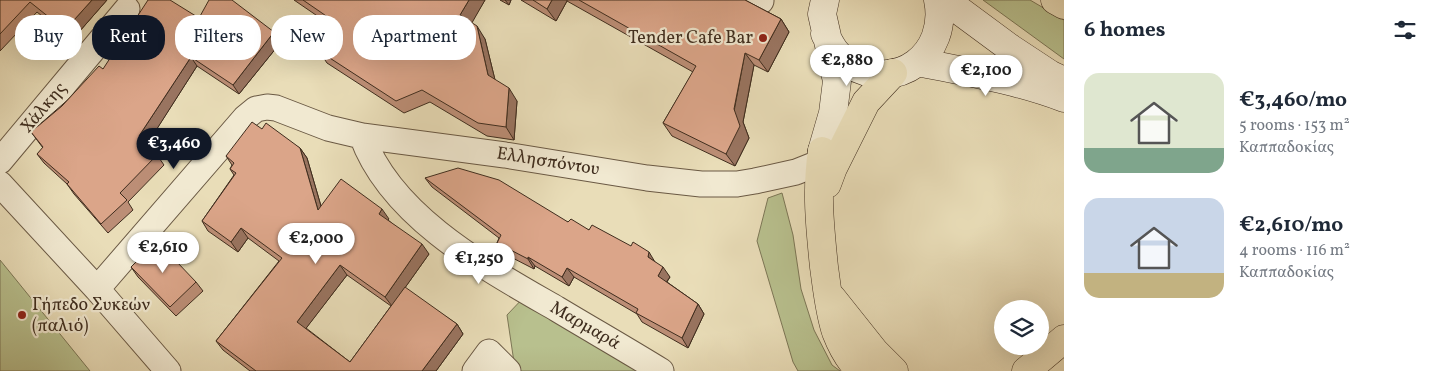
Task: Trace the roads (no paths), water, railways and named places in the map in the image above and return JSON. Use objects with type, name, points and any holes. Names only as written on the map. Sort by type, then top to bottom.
[{"type":"highway","points":[[1056,0],[1064,5]]},
{"type":"highway","points":[[818,212],[833,168],[866,102],[893,73]]},
{"type":"highway","points":[[821,157],[818,212],[827,292],[836,331],[848,355],[860,371]]},
{"type":"highway","points":[[827,292],[894,371]]},
{"type":"highway","points":[[1026,371],[1064,339]]},
{"type":"main road","points":[[825,34],[834,51],[848,64],[864,72],[883,75],[902,71],[918,62],[931,49],[938,32],[941,13],[938,0]]},
{"type":"main road","points":[[945,0],[1010,48],[1051,75],[1064,81]]},
{"type":"main road","points":[[821,157],[833,113],[837,81],[825,34],[822,14],[824,1]]},
{"type":"main road","points":[[918,62],[996,78],[1043,90],[1064,98]]},
{"type":"street","name":"Χάλκης","points":[[0,160],[127,9]]},
{"type":"street","name":"Ελλησπόντου","points":[[97,289],[245,118],[261,107],[276,108],[328,128],[362,136],[701,184],[737,184],[796,172],[821,157]]},
{"type":"street","name":"Μαρμαρά","points":[[362,136],[371,157],[395,190],[422,220],[445,239],[536,297],[661,371]]},
{"type":"street","points":[[0,184],[97,289],[168,371]]},
{"type":"street","points":[[482,361],[508,371]]},
{"type":"place","name":"Tender Cafe Bar","points":[[763,38]]},
{"type":"place","name":"Γήπεδο Συκεών (παλιό)","points":[[22,315]]}]
